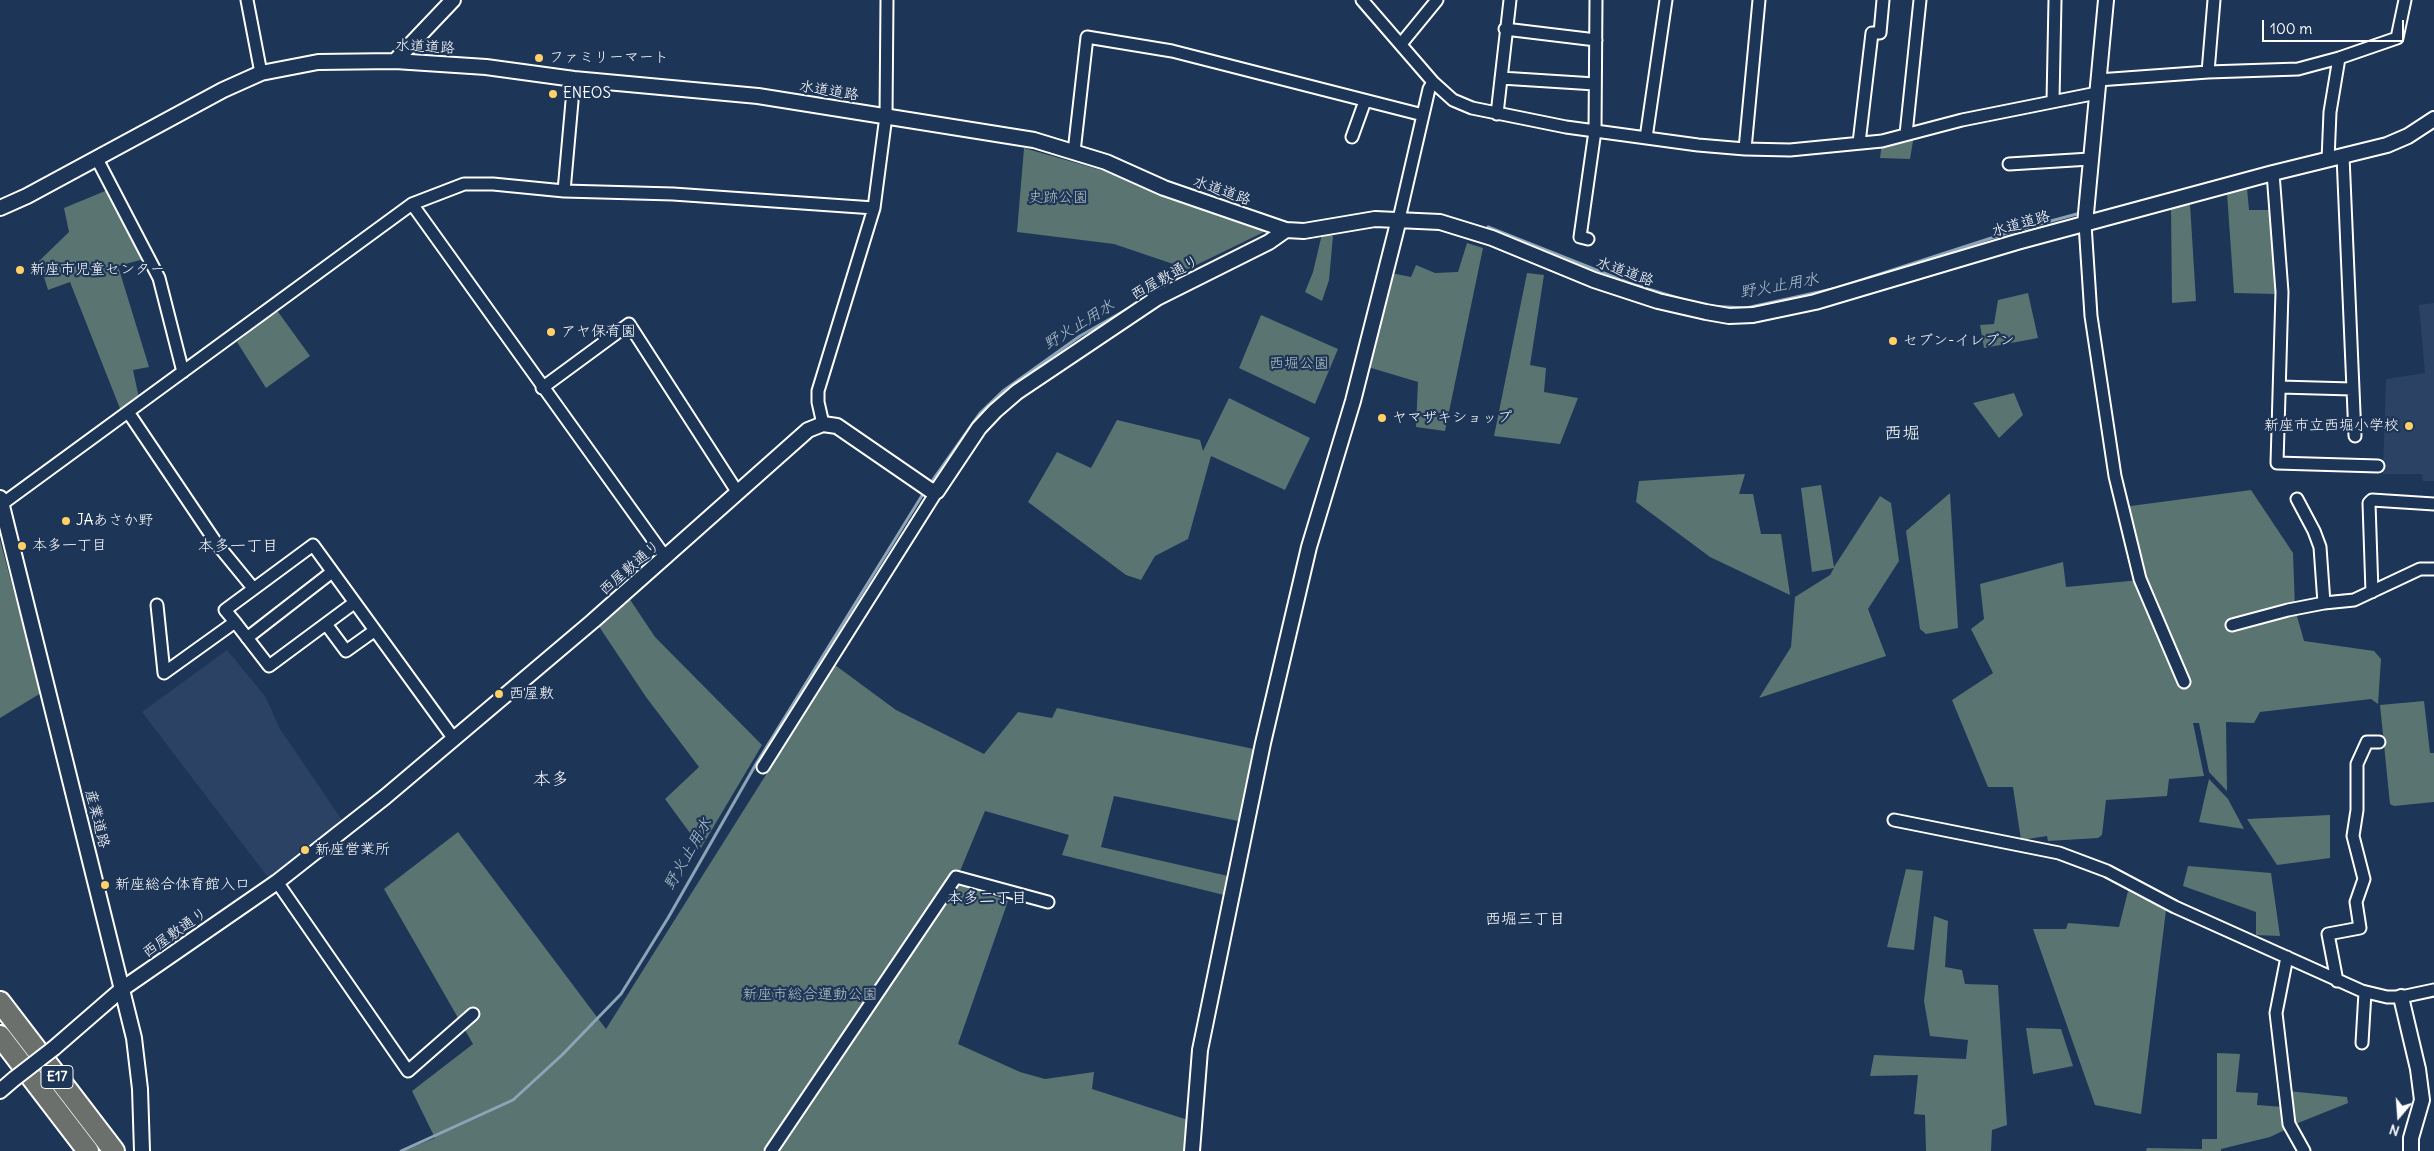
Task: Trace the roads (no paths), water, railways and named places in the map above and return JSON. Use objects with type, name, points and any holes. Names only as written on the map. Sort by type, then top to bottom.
[{"type":"highway","name":"E17","points":[[0,1002],[114,1151]]},
{"type":"highway","name":"E17","points":[[0,1036],[88,1151]]},
{"type":"street","points":[[246,0],[261,73]]},
{"type":"street","points":[[395,61],[453,0]]},
{"type":"street","points":[[763,767],[937,491],[930,490],[837,426],[823,424],[818,402],[818,391],[874,208],[886,116],[887,0]]},
{"type":"street","points":[[1362,0],[1433,82],[1453,100],[1472,108],[1595,131],[1646,138],[1745,149],[1790,150],[1882,140],[1962,120],[2053,101],[2097,86],[2208,72],[2298,69],[2397,38],[2405,0]]},
{"type":"street","points":[[1401,44],[1437,0]]},
{"type":"street","points":[[1497,114],[1510,0]]},
{"type":"street","points":[[1588,239],[1580,237],[1595,131],[1596,0]]},
{"type":"street","points":[[1646,138],[1666,0]]},
{"type":"street","points":[[1745,149],[1759,0]]},
{"type":"street","points":[[1859,143],[1872,33],[1880,33],[1883,0]]},
{"type":"street","points":[[1906,134],[1920,0]]},
{"type":"street","points":[[2053,101],[2055,0]]},
{"type":"street","points":[[2106,0],[2085,224],[2091,316],[2115,476],[2140,580],[2184,682]]},
{"type":"street","points":[[2208,72],[2214,0]]},
{"type":"street","points":[[1506,30],[1596,40]]},
{"type":"street","points":[[1074,152],[1087,37],[1172,51],[1423,115]]},
{"type":"street","points":[[2328,160],[2330,112],[2338,58]]},
{"type":"street","name":"水道道路","points":[[0,208],[97,159],[223,90],[261,73],[318,62],[395,61],[486,67],[574,79],[758,96],[1034,140],[1123,169],[1186,197],[1286,230],[1304,231],[1354,221],[1399,219],[1440,222],[1457,226],[1526,251],[1594,280],[1690,309],[1729,316],[1754,315],[1815,302],[2085,224],[2273,173],[2397,142],[2434,120]]},
{"type":"street","points":[[1500,78],[1595,84]]},
{"type":"street","points":[[564,191],[574,79]]},
{"type":"street","points":[[1192,1151],[1200,1050],[1263,743],[1309,547],[1353,401],[1429,90],[1433,82]]},
{"type":"street","points":[[1352,137],[1365,100]]},
{"type":"street","points":[[2343,156],[2354,436]]},
{"type":"street","points":[[97,159],[158,278],[183,372]]},
{"type":"street","points":[[2009,164],[2090,159]]},
{"type":"street","points":[[2273,173],[2282,292],[2277,464],[2378,466]]},
{"type":"street","points":[[1,503],[412,204],[464,184],[492,184],[564,191],[673,194],[874,208]]},
{"type":"street","points":[[412,204],[542,388],[666,558]]},
{"type":"street","name":"西屋敷通り","points":[[937,491],[979,428],[1017,392],[1157,298],[1269,242],[1286,230]]},
{"type":"street","points":[[542,388],[629,324],[738,493]]},
{"type":"street","points":[[2280,387],[2352,389]]},
{"type":"street","points":[[128,412],[217,544],[253,588]]},
{"type":"street","name":"西屋敷通り","points":[[0,1091],[54,1048],[122,989],[277,882],[377,803],[666,558],[808,430],[823,424]]},
{"type":"street","points":[[2296,499],[2314,531],[2320,547],[2324,603]]},
{"type":"street","points":[[2372,592],[2369,503],[2372,500],[2434,504]]},
{"type":"street","name":"産業道路","points":[[1,503],[134,1038],[144,1151]]},
{"type":"street","points":[[354,603],[269,666],[226,610],[253,588],[313,546],[454,739]]},
{"type":"street","points":[[2232,625],[2324,603],[2354,600],[2420,569],[2434,569]]},
{"type":"street","points":[[247,638],[332,572]]},
{"type":"street","points":[[157,605],[164,674],[235,622]]},
{"type":"street","points":[[326,624],[346,651],[374,631]]},
{"type":"street","points":[[2337,981],[2328,934],[2360,928],[2356,902],[2364,878],[2353,836],[2357,810],[2357,764],[2367,742],[2379,742]]},
{"type":"street","points":[[1894,820],[2059,853],[2107,871],[2175,907],[2365,992],[2386,997],[2401,997],[2434,990]]},
{"type":"street","points":[[772,1151],[956,877],[1048,902]]},
{"type":"street","points":[[277,882],[408,1071],[473,1014]]},
{"type":"street","points":[[2288,957],[2276,1013],[2289,1124],[2304,1151]]},
{"type":"street","points":[[2362,1043],[2365,992]]},
{"type":"street","points":[[2401,997],[2418,1069],[2422,1100],[2411,1138],[2411,1151]]},
{"type":"waterway","name":"野火止用水","points":[[1709,306],[1746,308],[1837,288],[2010,232],[2077,214]]},
{"type":"waterway","name":"野火止用水","points":[[1488,227],[1629,283],[1681,299]]},
{"type":"waterway","name":"野火止用水","points":[[932,481],[980,413],[1003,391],[1080,336],[1138,303]]},
{"type":"waterway","name":"野火止用水","points":[[401,1151],[513,1100],[562,1055],[621,994],[668,918],[756,764],[923,494]]},
{"type":"place","name":"ファミリーマート","points":[[539,58]]},
{"type":"place","name":"ENEOS","points":[[553,94]]},
{"type":"place","name":"新座市児童センター","points":[[20,270]]},
{"type":"place","name":"アヤ保育園","points":[[551,332]]},
{"type":"place","name":"セブン-イレブン","points":[[1893,341]]},
{"type":"place","name":"ヤマザキショップ","points":[[1382,418]]},
{"type":"place","name":"新座市立西堀小学校","points":[[2409,426]]},
{"type":"place","name":"JAあさか野","points":[[66,521]]},
{"type":"place","name":"本多一丁目","points":[[22,546]]},
{"type":"place","name":"西屋敷","points":[[499,694]]},
{"type":"place","name":"新座営業所","points":[[305,850]]},
{"type":"place","name":"新座総合体育館入口","points":[[105,885]]},
{"type":"district","name":"西堀","points":[[1902,434]]},
{"type":"district","name":"本多一丁目","points":[[238,546]]},
{"type":"district","name":"本多","points":[[551,780]]},
{"type":"district","name":"本多二丁目","points":[[987,898]]},
{"type":"district","name":"西堀三丁目","points":[[1525,919]]},
{"type":"park label","name":"史跡公園","points":[[1058,198]]},
{"type":"park label","name":"西堀公園","points":[[1299,364]]},
{"type":"park label","name":"新座市総合運動公園","points":[[810,995]]}]
